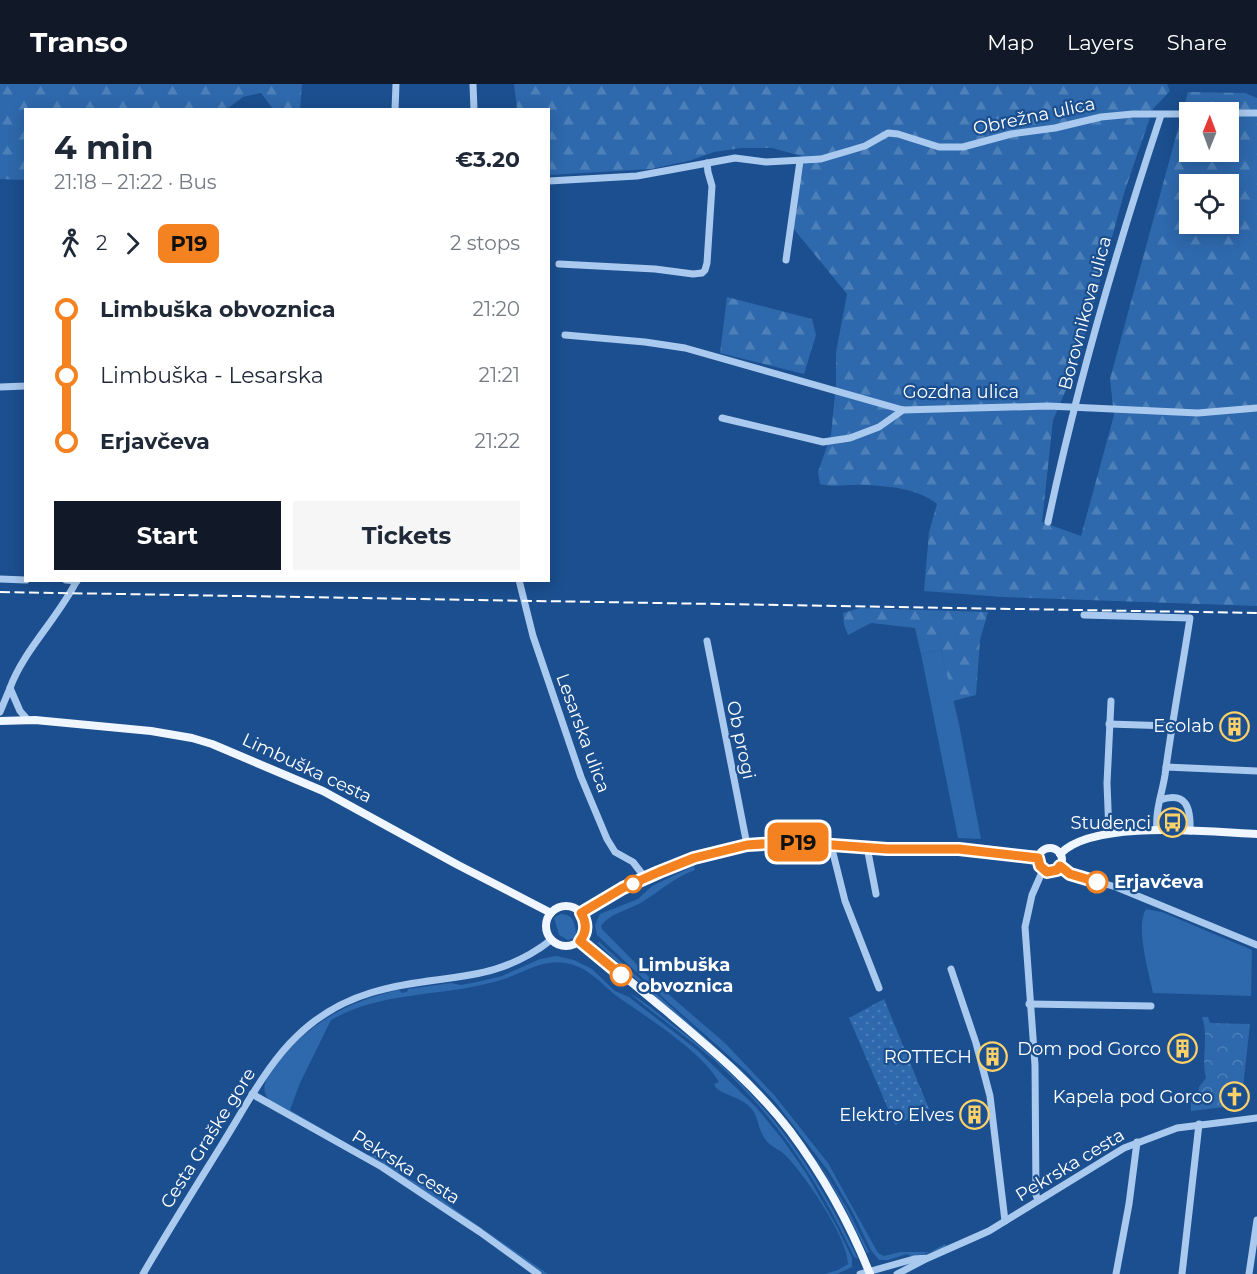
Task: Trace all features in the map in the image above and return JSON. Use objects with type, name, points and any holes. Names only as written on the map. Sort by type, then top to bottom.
[{"type":"main road","name":"Limbuška cesta","points":[[0,721],[27,719],[173,734],[232,751],[323,791],[551,913]]},
{"type":"main road","points":[[1059,854],[1068,845],[1108,834],[1157,830],[1257,834]]},
{"type":"main road","points":[[581,913],[617,891],[694,858],[747,845],[792,842],[867,848],[978,849],[1038,858]]},
{"type":"main road","points":[[1046,849],[1054,849],[1061,858],[1060,866],[1052,872],[1043,870],[1038,858],[1046,849]]},
{"type":"main road","points":[[566,906],[577,909],[581,913],[586,930],[580,941],[571,946],[565,946],[551,940],[546,923],[555,909],[566,906]]},
{"type":"main road","points":[[580,941],[714,1051],[783,1123],[827,1188],[843,1217],[866,1273]]},
{"type":"street","points":[[395,108],[396,84]]},
{"type":"street","points":[[472,84],[474,108]]},
{"type":"street","points":[[1239,113],[1257,113]]},
{"type":"street","name":"Obrežna ulica","points":[[800,161],[821,159],[865,146],[888,133],[939,147],[963,147],[1011,134],[1054,128],[1101,117],[1132,114],[1179,114]]},
{"type":"street","name":"Borovnikova ulica","points":[[1048,522],[1075,407],[1117,253],[1161,115]]},
{"type":"street","points":[[550,181],[637,176],[735,158],[766,162],[800,161],[786,260]]},
{"type":"street","points":[[559,264],[702,273],[707,263],[712,186],[708,163]]},
{"type":"street","name":"Gozdna ulica","points":[[565,335],[685,348],[903,410],[1048,406],[1198,413],[1257,408]]},
{"type":"street","points":[[0,387],[24,386]]},
{"type":"street","points":[[722,418],[823,442],[850,438],[879,427],[903,410]]},
{"type":"street","points":[[0,579],[24,580]]},
{"type":"street","points":[[0,712],[22,665],[76,582]]},
{"type":"street","name":"Lesarska ulica","points":[[520,582],[533,636],[577,767],[607,839],[615,852],[633,862],[646,879]]},
{"type":"street","points":[[1084,615],[1190,618],[1160,800],[1156,810],[1157,830]]},
{"type":"street","name":"Ob progi","points":[[707,641],[747,845]]},
{"type":"street","points":[[10,688],[20,711],[27,719]]},
{"type":"street","points":[[1108,834],[1107,783],[1111,701]]},
{"type":"street","points":[[1109,724],[1171,726]]},
{"type":"street","points":[[1166,766],[1257,771]]},
{"type":"street","points":[[1160,800],[1170,797],[1182,799],[1188,805],[1190,831]]},
{"type":"street","points":[[831,844],[845,901],[879,988]]},
{"type":"street","points":[[867,848],[876,894]]},
{"type":"street","points":[[1060,866],[1070,874],[1116,887],[1257,945]]},
{"type":"street","points":[[1038,1200],[1036,1195],[1035,1065],[1025,927],[1032,895],[1043,870]]},
{"type":"street","name":"Cesta Graške gore","points":[[142,1274],[252,1094],[277,1057],[297,1034],[336,1008],[370,993],[405,985],[478,975],[502,968],[522,960],[551,940]]},
{"type":"street","name":"Pekrska cesta","points":[[951,969],[976,1043],[990,1096],[1005,1221]]},
{"type":"street","points":[[1029,1004],[1151,1006]]},
{"type":"street","name":"Pekrska cesta","points":[[252,1094],[382,1167],[480,1232],[538,1274]]},
{"type":"street","name":"Pekrska cesta","points":[[866,1273],[914,1259],[928,1258],[1005,1221],[1124,1148],[1177,1128],[1257,1118]]},
{"type":"street","points":[[1182,1274],[1199,1124]]},
{"type":"street","points":[[1116,1274],[1137,1143]]},
{"type":"street","points":[[1249,1274],[1257,1220]]},
{"type":"street","points":[[897,1274],[928,1258]]},
{"type":"green space","points":[[0,84],[302,84],[300,108],[272,108],[261,93],[243,97],[228,108],[24,108],[24,180],[0,179]]},
{"type":"green space","points":[[514,84],[1167,84],[1170,91],[1153,109],[1125,190],[1077,364],[1053,420],[1042,522],[1081,536],[1114,415],[1110,379],[1179,125],[1179,162],[1239,162],[1239,102],[1185,102],[1188,92],[1245,93],[1257,98],[1257,606],[1003,597],[924,591],[929,532],[937,504],[921,494],[893,487],[820,484],[818,472],[831,435],[836,384],[836,352],[847,294],[793,228],[802,156],[772,148],[741,148],[714,152],[692,160],[651,169],[550,175],[550,108],[517,108]]},
{"type":"green space","points":[[727,297],[812,319],[816,335],[804,374],[720,353]]},
{"type":"green space","points":[[860,608],[988,612],[980,640],[976,695],[953,701],[941,649],[921,654],[915,628],[871,623],[848,635],[843,613]]},
{"type":"green space","points":[[941,649],[959,724],[981,839],[958,838],[921,654]]},
{"type":"green space","points":[[694,866],[695,870],[674,880],[642,902],[609,918],[601,926],[602,929],[652,980],[726,1044],[775,1096],[828,1163],[878,1253],[884,1256],[900,1252],[930,1252],[913,1257],[907,1254],[888,1260],[879,1260],[871,1250],[829,1172],[776,1103],[746,1071],[597,935],[595,925],[600,914],[638,899],[652,886]]},
{"type":"green space","points":[[1146,909],[1162,912],[1252,950],[1251,996],[1153,993],[1142,938],[1143,917]]},
{"type":"green space","points":[[560,914],[572,918],[577,937],[568,940],[559,935],[554,918]]},
{"type":"green space","points":[[599,942],[743,1072],[769,1100],[823,1169],[847,1208],[869,1252],[867,1253],[823,1170],[768,1101],[597,943]]},
{"type":"green space","points":[[556,956],[574,960],[592,969],[615,991],[629,997],[696,1049],[756,1107],[806,1173],[837,1227],[852,1258],[852,1267],[837,1274],[825,1274],[848,1264],[841,1239],[824,1207],[804,1177],[784,1154],[765,1139],[755,1113],[749,1106],[716,1088],[714,1084],[719,1082],[711,1070],[687,1047],[618,997],[594,976],[573,965],[549,963],[482,985],[394,998],[352,1010],[331,1020],[300,1083],[290,1110],[367,1155],[374,1156],[386,1152],[395,1161],[400,1174],[431,1190],[457,1211],[548,1274],[542,1274],[419,1188],[269,1100],[266,1096],[264,1087],[267,1079],[287,1052],[314,1027],[346,1008],[399,990],[402,993],[407,992],[408,989],[451,983],[461,985],[502,976],[540,959]]},
{"type":"green space","points":[[629,993],[704,1049],[758,1102],[802,1159],[822,1191],[858,1259],[854,1257],[827,1203],[795,1152],[758,1104],[715,1061]]},
{"type":"green space","points":[[884,999],[929,1109],[895,1125],[849,1018]]},
{"type":"green space","points":[[1202,1017],[1208,1017],[1210,1023],[1250,1024],[1241,1105],[1191,1111],[1191,1102],[1197,1100],[1199,1087],[1206,1078],[1205,1032]]},
{"type":"green space","points":[[945,1244],[947,1247],[930,1252]]},
{"type":"railway","points":[[0,592],[1257,613]]},
{"type":"bus line","name":"P19","points":[[621,975],[580,941],[586,930],[585,918],[581,913],[623,888],[659,872],[694,858],[747,845],[803,842],[887,849],[978,849],[1038,858],[1040,866],[1047,872],[1057,870],[1060,866],[1070,874],[1097,882]]},
{"type":"place","name":"Ecolab","points":[[1235,726]]},
{"type":"place","name":"Studenci","points":[[1172,823]]},
{"type":"place","name":"Erjavčeva","points":[[1097,882]]},
{"type":"place","name":"Limbuška obvoznica","points":[[621,975]]},
{"type":"place","name":"Dom pod Gorco","points":[[1182,1049]]},
{"type":"place","name":"ROTTECH","points":[[993,1057]]},
{"type":"place","name":"Kapela pod Gorco","points":[[1234,1097]]},
{"type":"place","name":"Elektro Elves","points":[[975,1115]]}]
